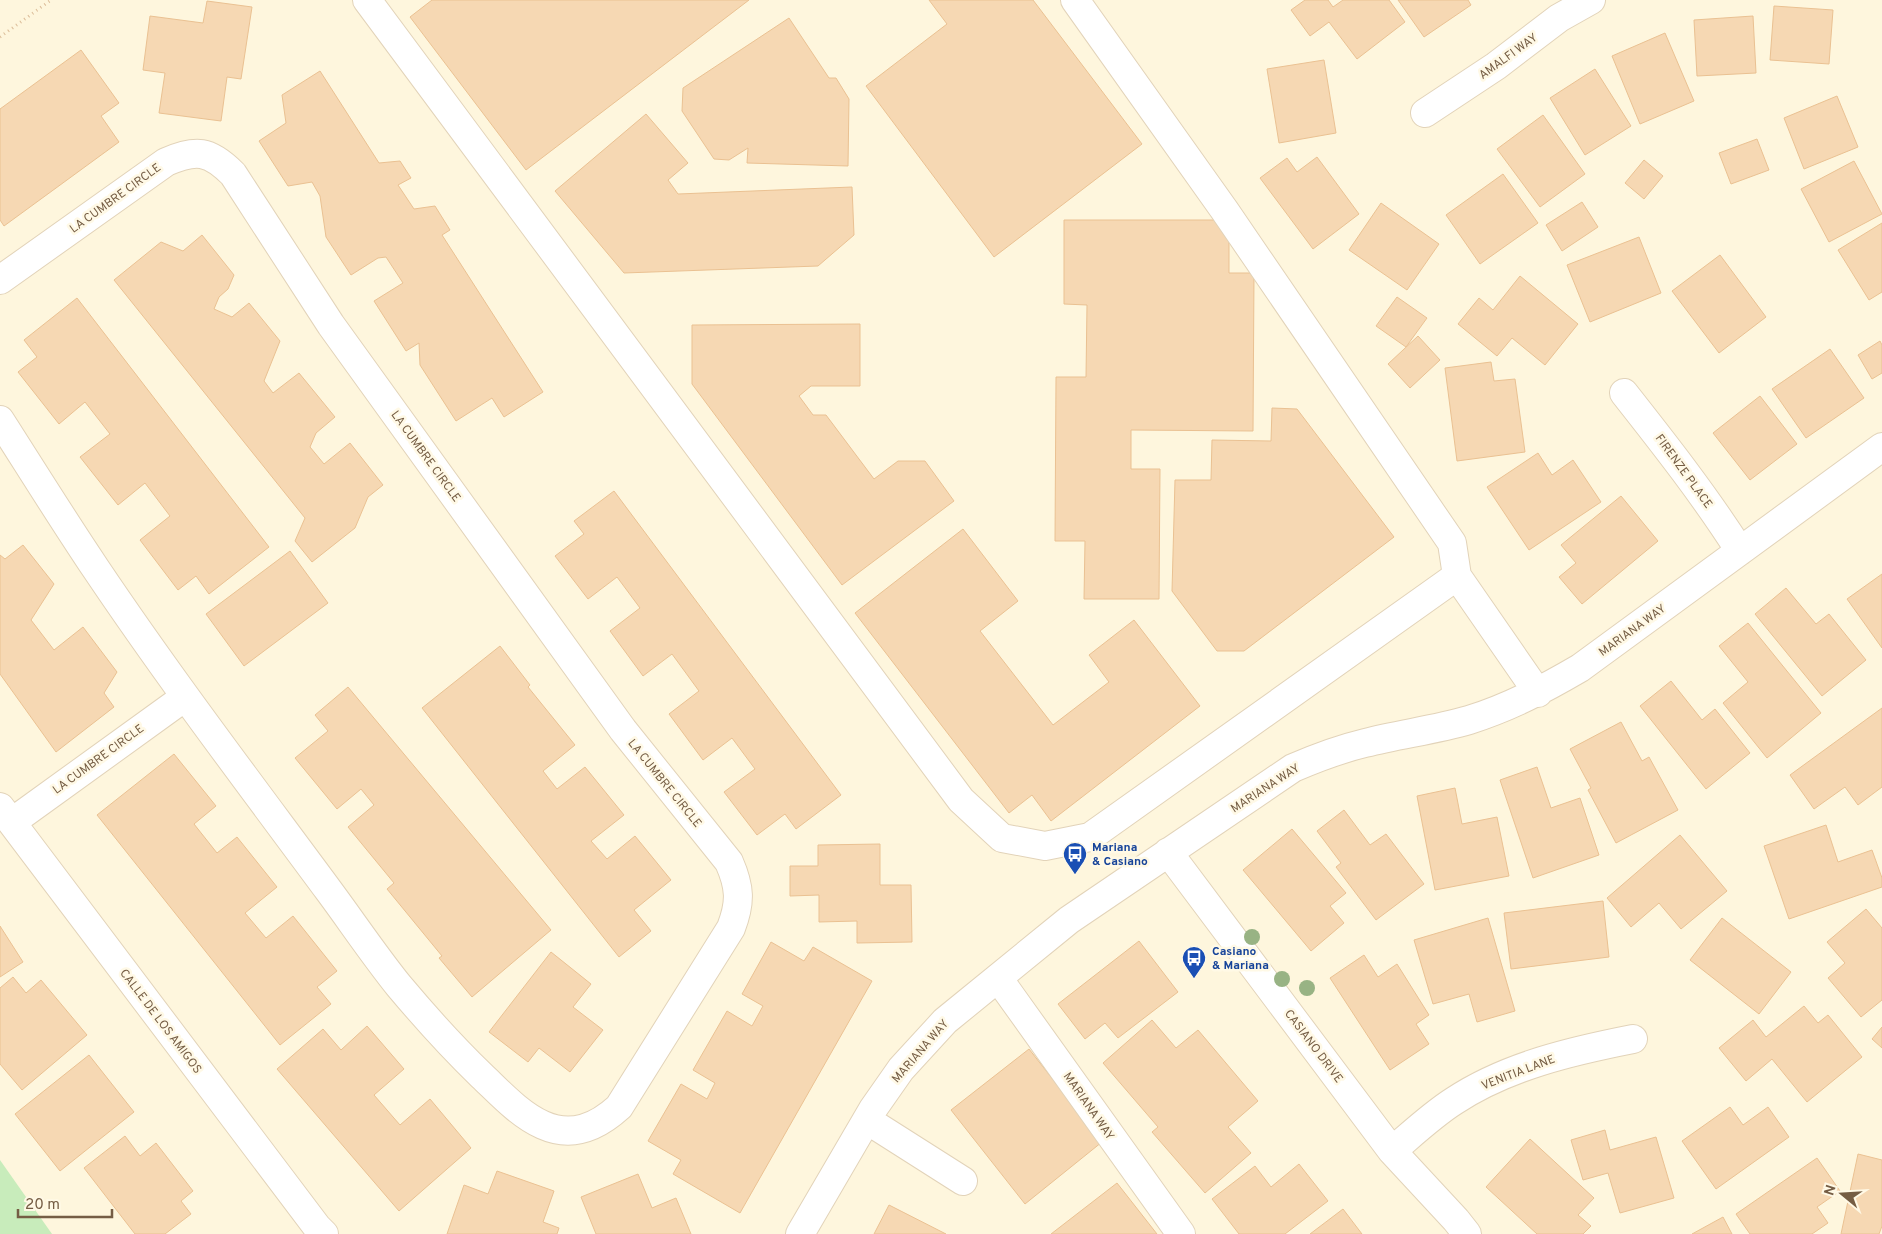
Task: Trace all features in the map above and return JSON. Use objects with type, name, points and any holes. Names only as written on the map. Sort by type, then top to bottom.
[{"type":"street","points":[[367,0],[961,800],[1002,838],[1045,846],[1090,837],[1457,576]]},
{"type":"street","points":[[1075,0],[1225,211],[1452,543],[1457,576],[1538,693]]},
{"type":"street","name":"AMALFI WAY","points":[[1425,112],[1496,66],[1559,18],[1591,0]]},
{"type":"street","name":"LA CUMBRE CIRCLE","points":[[0,280],[166,162],[186,154],[204,154],[220,161],[233,174],[337,334],[623,730],[729,862],[736,878],[739,895],[737,912],[731,928],[619,1107],[606,1119],[591,1127],[575,1131],[557,1130],[542,1124],[500,1094],[463,1058],[399,985],[185,697],[96,569],[0,420]]},
{"type":"street","name":"FIRENZE PLACE","points":[[1624,394],[1672,453],[1740,551]]},
{"type":"street","name":"MARIANA WAY","points":[[800,1234],[867,1120],[901,1069],[944,1021],[1069,920],[1293,768],[1364,743],[1469,720],[1538,693],[1580,668],[1882,447]]},
{"type":"street","name":"LA CUMBRE CIRCLE","points":[[6,814],[185,697]]},
{"type":"street","name":"CALLE DE LOS AMIGOS","points":[[6,814],[237,1122],[324,1234]]},
{"type":"street","name":"CASIANO DRIVE","points":[[1168,852],[1392,1150],[1467,1234]]},
{"type":"street","name":"MARIANA WAY","points":[[998,978],[1181,1234]]},
{"type":"street","name":"VENITIA LANE","points":[[1392,1150],[1453,1101],[1490,1080],[1572,1051],[1633,1039]]},
{"type":"street","points":[[867,1120],[963,1181]]},
{"type":"path","points":[[0,37],[51,0]]},
{"type":"green space","points":[[0,1160],[52,1234],[0,1234]]},
{"type":"building","points":[[432,0],[749,0],[526,170],[410,17]]},
{"type":"building","points":[[929,0],[1033,0],[1142,144],[994,257],[866,86],[947,24]]},
{"type":"building","points":[[1305,0],[1328,0],[1333,7],[1343,0],[1389,0],[1405,22],[1357,59],[1329,22],[1310,36],[1291,10]]},
{"type":"building","points":[[1398,0],[1468,0],[1471,5],[1424,37]]},
{"type":"building","points":[[207,1],[252,7],[241,79],[227,77],[221,121],[159,113],[165,73],[143,70],[150,16],[203,23]]},
{"type":"building","points":[[1774,6],[1833,10],[1829,64],[1770,60]]},
{"type":"building","points":[[1753,16],[1756,73],[1697,76],[1694,20]]},
{"type":"building","points":[[789,18],[829,78],[836,78],[849,99],[848,166],[747,163],[748,148],[729,160],[714,159],[682,111],[683,88]]},
{"type":"building","points":[[1665,33],[1694,101],[1640,124],[1612,56]]},
{"type":"building","points":[[81,50],[119,103],[101,116],[119,142],[4,226],[0,220],[0,109]]},
{"type":"building","points":[[1324,60],[1336,133],[1279,143],[1267,69]]},
{"type":"building","points":[[1595,69],[1631,126],[1585,155],[1550,98]]},
{"type":"building","points":[[320,71],[379,163],[400,161],[411,178],[398,185],[414,209],[435,206],[450,230],[442,235],[543,392],[504,417],[492,398],[456,421],[420,365],[419,343],[406,351],[374,301],[403,283],[386,257],[378,258],[351,275],[326,237],[320,196],[312,182],[288,186],[259,141],[286,123],[282,95]]},
{"type":"building","points":[[1837,96],[1858,147],[1804,169],[1784,118]]},
{"type":"building","points":[[646,114],[688,163],[668,180],[678,194],[852,187],[854,235],[818,266],[624,273],[555,191]]},
{"type":"building","points":[[1543,115],[1585,174],[1540,207],[1497,149]]},
{"type":"building","points":[[1757,139],[1769,170],[1731,184],[1719,153]]},
{"type":"building","points":[[1317,157],[1359,214],[1313,249],[1260,178],[1287,158],[1297,172]]},
{"type":"building","points":[[1644,160],[1663,176],[1644,199],[1625,183]]},
{"type":"building","points":[[1854,161],[1882,214],[1829,242],[1801,189]]},
{"type":"building","points":[[1503,174],[1538,223],[1480,264],[1446,215]]},
{"type":"building","points":[[1582,202],[1598,227],[1562,251],[1546,225]]},
{"type":"building","points":[[1381,203],[1439,244],[1407,290],[1349,250]]},
{"type":"building","points":[[1064,220],[1229,220],[1229,273],[1254,273],[1253,431],[1131,430],[1131,469],[1160,469],[1159,599],[1084,599],[1085,541],[1055,541],[1056,377],[1086,377],[1087,305],[1064,304]]},
{"type":"building","points":[[1882,223],[1882,292],[1869,300],[1838,250]]},
{"type":"building","points":[[202,235],[234,275],[228,289],[219,297],[214,309],[232,317],[249,303],[280,341],[264,381],[273,393],[299,373],[335,417],[316,433],[310,447],[324,464],[350,443],[383,485],[368,497],[355,528],[312,562],[295,541],[305,518],[114,280],[161,242],[183,251]]},
{"type":"building","points":[[1639,237],[1661,293],[1590,322],[1567,265]]},
{"type":"building","points":[[1720,255],[1766,317],[1719,353],[1672,291]]},
{"type":"building","points":[[1520,276],[1578,324],[1545,365],[1512,338],[1497,356],[1458,324],[1479,298],[1493,310]]},
{"type":"building","points":[[1397,297],[1427,318],[1406,347],[1376,326]]},
{"type":"building","points":[[77,298],[269,547],[209,594],[196,576],[178,590],[140,540],[170,516],[145,483],[118,505],[80,457],[110,434],[85,402],[59,424],[18,372],[37,357],[24,340]]},
{"type":"building","points":[[860,324],[860,386],[811,386],[799,396],[813,415],[826,415],[874,479],[898,461],[925,461],[954,501],[842,585],[692,384],[692,325]]},
{"type":"building","points":[[1418,336],[1440,360],[1410,388],[1388,364]]},
{"type":"building","points":[[1880,341],[1882,345],[1882,373],[1872,379],[1858,355]]},
{"type":"building","points":[[1830,349],[1864,398],[1806,438],[1772,389]]},
{"type":"building","points":[[1491,362],[1494,381],[1515,379],[1525,452],[1457,461],[1445,368]]},
{"type":"building","points":[[1760,396],[1797,444],[1750,480],[1713,433]]},
{"type":"building","points":[[1272,408],[1297,409],[1394,537],[1244,651],[1217,651],[1172,591],[1175,480],[1211,480],[1212,440],[1271,441]]},
{"type":"building","points":[[1538,453],[1552,475],[1573,460],[1601,502],[1529,550],[1487,487]]},
{"type":"building","points":[[614,491],[841,795],[796,829],[785,814],[757,835],[724,792],[755,769],[732,738],[703,760],[669,714],[699,691],[672,654],[643,676],[610,631],[640,608],[617,577],[588,599],[555,556],[584,534],[574,521]]},
{"type":"building","points":[[1621,496],[1658,541],[1582,604],[1559,577],[1576,563],[1561,545]]},
{"type":"building","points":[[963,529],[1018,601],[980,631],[1053,725],[1109,682],[1089,655],[1134,620],[1200,706],[1051,821],[1032,795],[1009,813],[855,613]]},
{"type":"building","points":[[23,545],[54,584],[31,620],[54,650],[83,627],[117,672],[104,693],[114,707],[56,752],[0,674],[0,555],[5,559]]},
{"type":"building","points":[[290,551],[328,603],[244,666],[206,614]]},
{"type":"building","points":[[1882,574],[1882,648],[1847,599]]},
{"type":"building","points":[[1786,588],[1816,624],[1829,614],[1866,660],[1822,696],[1755,614]]},
{"type":"building","points":[[1748,623],[1821,713],[1767,758],[1723,703],[1748,682],[1719,646]]},
{"type":"building","points":[[500,646],[530,685],[528,687],[575,745],[543,771],[557,789],[585,767],[624,815],[591,841],[607,859],[635,836],[671,880],[634,910],[651,931],[619,957],[422,708]]},
{"type":"building","points":[[1671,681],[1702,720],[1715,709],[1750,753],[1706,789],[1640,706]]},
{"type":"building","points":[[348,687],[551,930],[472,997],[439,958],[442,956],[387,889],[394,883],[348,827],[374,805],[361,789],[337,809],[295,758],[328,731],[315,715]]},
{"type":"building","points":[[1882,708],[1882,787],[1858,805],[1845,787],[1814,809],[1790,775]]},
{"type":"building","points":[[1621,722],[1642,761],[1649,757],[1678,810],[1616,843],[1588,790],[1591,788],[1570,749]]},
{"type":"building","points":[[174,754],[216,806],[194,824],[217,853],[237,837],[277,887],[245,913],[266,938],[293,916],[337,971],[317,987],[331,1004],[280,1045],[97,815]]},
{"type":"building","points":[[1537,767],[1551,808],[1580,798],[1599,855],[1533,878],[1500,780]]},
{"type":"building","points":[[1455,788],[1462,824],[1497,817],[1509,876],[1435,890],[1417,796]]},
{"type":"building","points":[[1344,810],[1370,845],[1386,834],[1424,884],[1376,920],[1336,867],[1341,863],[1317,831]]},
{"type":"building","points":[[1826,825],[1838,862],[1872,850],[1882,878],[1882,887],[1789,919],[1764,846]]},
{"type":"building","points":[[1292,829],[1346,893],[1330,906],[1344,923],[1311,951],[1243,870]]},
{"type":"building","points":[[1680,835],[1727,891],[1681,929],[1659,903],[1631,927],[1607,898]]},
{"type":"building","points":[[880,844],[880,885],[911,885],[912,942],[857,943],[857,921],[819,922],[819,895],[790,896],[790,866],[818,866],[818,845]]},
{"type":"building","points":[[1603,901],[1609,957],[1511,969],[1504,913]]},
{"type":"building","points":[[1866,909],[1882,928],[1882,1000],[1861,1017],[1828,978],[1845,963],[1827,942]]},
{"type":"building","points":[[1488,918],[1515,1011],[1477,1022],[1469,994],[1433,1004],[1414,940]]},
{"type":"building","points":[[1722,918],[1791,972],[1759,1014],[1690,960]]},
{"type":"building","points":[[0,926],[23,962],[0,977]]},
{"type":"building","points":[[1139,941],[1178,992],[1118,1038],[1105,1023],[1085,1039],[1058,1004]]},
{"type":"building","points":[[771,942],[804,961],[813,947],[872,981],[740,1213],[673,1174],[681,1160],[648,1141],[681,1084],[707,1099],[715,1083],[693,1070],[727,1011],[752,1026],[763,1006],[742,994]]},
{"type":"building","points":[[551,952],[591,984],[573,1007],[603,1030],[570,1072],[539,1048],[528,1062],[489,1032]]},
{"type":"building","points":[[1364,955],[1378,977],[1397,964],[1429,1015],[1416,1024],[1429,1044],[1390,1070],[1330,978]]},
{"type":"building","points":[[13,977],[26,993],[41,980],[87,1035],[22,1090],[0,1064],[0,988]]},
{"type":"building","points":[[1804,1006],[1818,1023],[1828,1015],[1862,1057],[1807,1102],[1772,1059],[1746,1081],[1719,1048],[1753,1020],[1766,1037]]},
{"type":"building","points":[[1152,1020],[1176,1048],[1198,1030],[1258,1101],[1228,1127],[1251,1153],[1205,1193],[1152,1132],[1158,1127],[1103,1063]]},
{"type":"building","points":[[367,1026],[404,1069],[374,1095],[400,1125],[430,1099],[471,1148],[399,1211],[277,1069],[323,1029],[341,1050]]},
{"type":"building","points":[[1882,1027],[1882,1048],[1872,1039]]},
{"type":"building","points":[[1029,1049],[1102,1142],[1025,1204],[951,1110]]},
{"type":"building","points":[[89,1055],[134,1112],[60,1171],[15,1114]]},
{"type":"building","points":[[1730,1107],[1743,1125],[1768,1107],[1789,1137],[1716,1189],[1682,1141]]},
{"type":"building","points":[[1605,1130],[1610,1150],[1656,1137],[1674,1198],[1620,1213],[1608,1173],[1583,1180],[1571,1140]]},
{"type":"building","points":[[125,1136],[140,1156],[156,1143],[193,1191],[181,1201],[191,1214],[165,1234],[135,1234],[84,1168]]},
{"type":"building","points":[[1530,1139],[1594,1198],[1578,1215],[1591,1226],[1583,1234],[1537,1234],[1486,1187]]},
{"type":"building","points":[[1858,1154],[1882,1160],[1882,1226],[1879,1234],[1841,1234]]},
{"type":"building","points":[[1817,1158],[1840,1191],[1817,1207],[1828,1223],[1812,1234],[1750,1234],[1736,1214]]},
{"type":"building","points":[[1299,1164],[1328,1201],[1285,1234],[1239,1234],[1212,1199],[1255,1166],[1271,1187]]},
{"type":"building","points":[[497,1171],[554,1191],[543,1222],[559,1228],[557,1234],[447,1234],[464,1185],[488,1194]]},
{"type":"building","points":[[638,1174],[652,1208],[676,1198],[691,1234],[596,1234],[581,1197]]},
{"type":"building","points":[[1117,1183],[1157,1234],[1051,1234]]},
{"type":"building","points":[[889,1205],[946,1234],[874,1234]]},
{"type":"building","points":[[1343,1209],[1362,1234],[1310,1234]]},
{"type":"building","points":[[1723,1217],[1732,1234],[1692,1234]]},
{"type":"place","name":"Mariana & Casiano","points":[[1075,875]]},
{"type":"place","name":"Casiano & Mariana","points":[[1194,979]]}]
